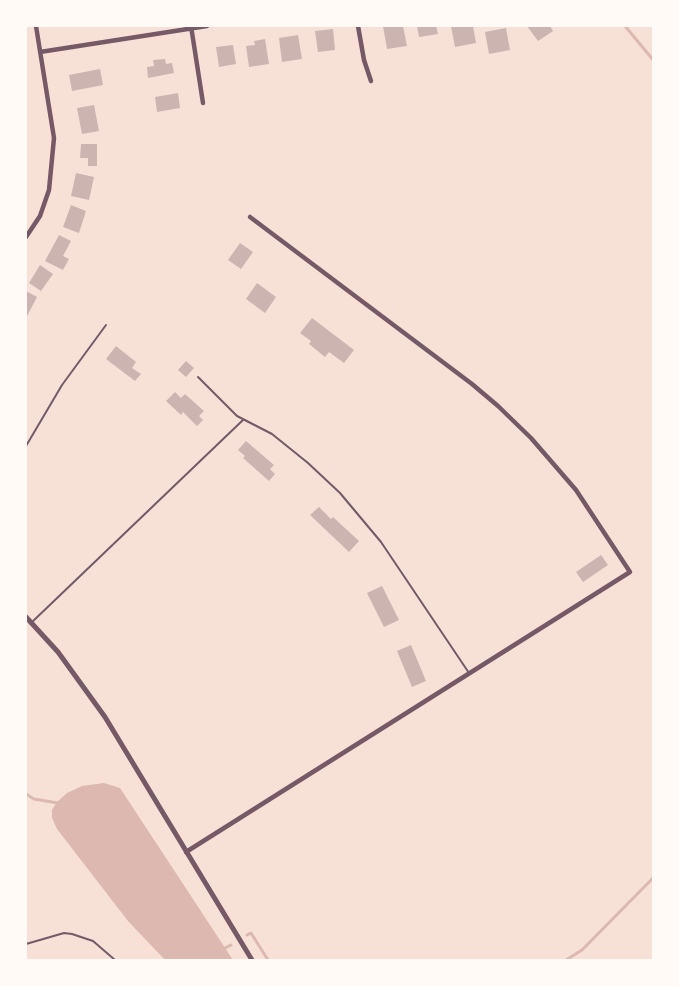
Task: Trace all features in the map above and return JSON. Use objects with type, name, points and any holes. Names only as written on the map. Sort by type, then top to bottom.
[{"type":"street","points":[[26,237],[40,216],[49,190],[54,138],[36,26]]},
{"type":"street","points":[[40,52],[207,26]]},
{"type":"street","points":[[358,26],[364,60],[371,81]]},
{"type":"street","points":[[191,27],[203,103]]},
{"type":"street","points":[[186,852],[630,572],[576,490],[531,438],[498,406],[250,217]]},
{"type":"street","points":[[26,617],[82,684],[252,960]]},
{"type":"lane","points":[[26,446],[63,386],[106,326]]},
{"type":"lane","points":[[198,377],[243,420],[254,423],[272,434],[340,493],[381,542],[469,674]]},
{"type":"lane","points":[[32,623],[243,420]]},
{"type":"lane","points":[[26,944],[64,933],[72,934],[93,941],[115,960]]},
{"type":"shaded area","points":[[104,783],[120,788],[233,960],[165,960],[128,921],[57,829],[52,818],[52,810],[57,802],[67,793],[82,786]]},
{"type":"building","points":[[383,26],[403,26],[407,46],[387,49]]},
{"type":"building","points":[[417,26],[436,26],[438,34],[419,37]]},
{"type":"building","points":[[451,26],[473,26],[476,43],[455,47]]},
{"type":"building","points":[[527,26],[550,26],[553,31],[538,41]]},
{"type":"building","points":[[506,28],[510,50],[489,54],[485,32]]},
{"type":"building","points":[[333,29],[335,50],[318,52],[315,31]]},
{"type":"building","points":[[298,35],[302,59],[282,62],[279,38]]},
{"type":"building","points":[[265,39],[269,64],[249,67],[246,46],[255,45],[254,41]]},
{"type":"building","points":[[233,45],[236,64],[219,67],[216,47]]},
{"type":"building","points":[[165,59],[166,64],[172,63],[174,73],[148,78],[147,67],[154,66],[153,60]]},
{"type":"building","points":[[100,69],[103,85],[72,91],[69,75]]},
{"type":"building","points":[[178,93],[180,108],[157,112],[155,97]]},
{"type":"building","points":[[94,105],[99,131],[82,134],[77,108]]},
{"type":"building","points":[[81,144],[97,144],[97,166],[88,166],[88,158],[80,158]]},
{"type":"building","points":[[76,173],[94,177],[89,200],[71,196]]},
{"type":"building","points":[[71,205],[86,211],[79,233],[63,227]]},
{"type":"building","points":[[59,235],[71,241],[63,256],[69,259],[63,270],[45,261]]},
{"type":"building","points":[[240,243],[253,252],[241,269],[228,260]]},
{"type":"building","points":[[40,265],[53,274],[41,291],[29,283]]},
{"type":"building","points":[[257,283],[276,297],[265,313],[246,299]]},
{"type":"building","points":[[26,291],[37,297],[26,318]]},
{"type":"building","points":[[312,318],[354,350],[344,363],[329,352],[325,357],[309,344],[311,341],[300,333]]},
{"type":"building","points":[[116,346],[136,362],[132,368],[141,374],[135,381],[106,359]]},
{"type":"building","points":[[186,361],[194,368],[186,377],[178,370]]},
{"type":"building","points":[[175,392],[181,398],[185,394],[204,411],[199,416],[203,420],[197,426],[183,412],[181,415],[166,401]]},
{"type":"building","points":[[246,441],[274,465],[270,469],[275,474],[269,481],[243,458],[245,456],[238,450]]},
{"type":"building","points":[[319,507],[359,541],[349,552],[310,515]]},
{"type":"building","points":[[601,555],[608,565],[583,582],[576,572]]},
{"type":"building","points":[[382,586],[399,620],[384,627],[367,593]]},
{"type":"building","points":[[411,645],[426,681],[412,687],[397,651]]},
{"type":"waterway","points":[[625,26],[654,61]]},
{"type":"waterway","points":[[26,794],[34,799],[58,803]]},
{"type":"waterway","points":[[566,960],[582,950],[654,877]]},
{"type":"waterway","points":[[247,935],[251,933],[268,960]]},
{"type":"waterway","points":[[223,949],[231,945]]}]
